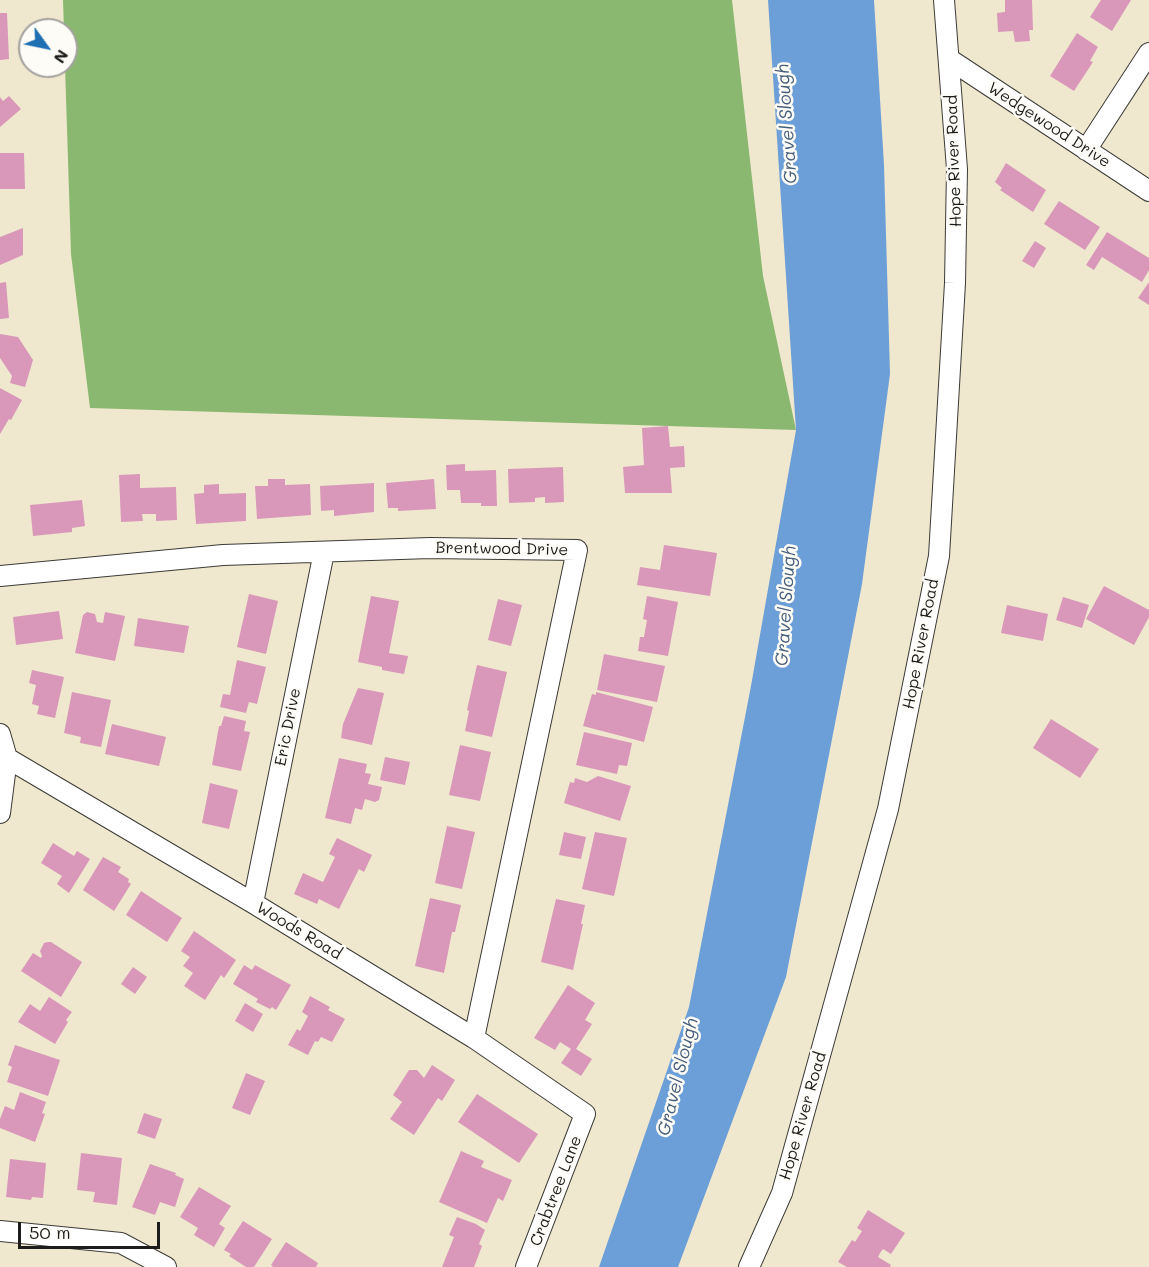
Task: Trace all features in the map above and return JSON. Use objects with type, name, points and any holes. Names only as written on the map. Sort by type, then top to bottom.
[{"type":"street","name":"Hope River Road","points":[[749,1267],[782,1193],[888,809],[939,556],[955,283],[957,169],[944,0]]},
{"type":"street","points":[[1086,150],[1149,53]]},
{"type":"street","name":"Wedgewood Drive","points":[[949,59],[1149,191]]},
{"type":"street","name":"Brentwood Drive","points":[[0,576],[223,555],[430,548],[578,550],[474,1038]]},
{"type":"street","name":"Eric Drive","points":[[253,903],[324,552]]},
{"type":"street","points":[[0,734],[7,758],[0,813]]},
{"type":"street","name":"Woods Road","points":[[7,758],[253,903],[474,1038],[585,1114]]},
{"type":"street","name":"Crabtree Lane","points":[[526,1267],[585,1114]]},
{"type":"street","points":[[0,1231],[122,1242],[166,1267]]},
{"type":"green space","points":[[63,0],[732,0],[763,276],[796,430],[90,408],[71,254],[65,78],[78,78],[78,18],[64,18]]},
{"type":"water","name":"Gravel Slough","points":[[768,0],[874,0],[884,165],[890,374],[862,584],[786,977],[678,1267],[599,1267],[689,1007],[751,686],[796,430]]},
{"type":"building","points":[[1005,0],[1032,0],[1033,30],[1029,30],[1030,41],[1015,42],[1013,31],[998,32],[997,13],[1005,12]]},
{"type":"building","points":[[1101,0],[1131,0],[1112,31],[1090,17]]},
{"type":"building","points":[[0,13],[7,13],[9,59],[0,60]]},
{"type":"building","points":[[1077,33],[1098,47],[1090,61],[1093,62],[1074,91],[1050,76]]},
{"type":"building","points":[[9,96],[21,109],[0,127],[0,97],[3,101]]},
{"type":"building","points":[[0,153],[24,153],[25,189],[0,189]]},
{"type":"building","points":[[1006,163],[1046,190],[1033,212],[1000,190],[1002,188],[995,182]]},
{"type":"building","points":[[1059,201],[1100,227],[1085,250],[1044,224]]},
{"type":"building","points":[[23,228],[23,255],[0,265],[0,237]]},
{"type":"building","points":[[1107,232],[1149,258],[1149,270],[1142,282],[1102,257],[1094,270],[1086,265]]},
{"type":"building","points":[[1035,241],[1046,248],[1034,268],[1022,261]]},
{"type":"building","points":[[6,282],[9,318],[0,319],[0,283]]},
{"type":"building","points":[[1149,282],[1149,305],[1138,298]]},
{"type":"building","points":[[0,334],[18,337],[33,360],[25,387],[10,383],[12,376],[0,358]]},
{"type":"building","points":[[0,388],[22,400],[0,434]]},
{"type":"building","points":[[668,426],[670,447],[684,446],[685,467],[670,468],[672,493],[625,493],[623,467],[644,465],[642,428]]},
{"type":"building","points":[[465,464],[465,471],[496,470],[497,506],[461,503],[460,490],[447,490],[446,465]]},
{"type":"building","points":[[563,467],[564,502],[545,503],[545,497],[535,498],[535,502],[509,503],[508,469]]},
{"type":"building","points":[[140,474],[140,488],[176,487],[177,520],[156,521],[156,514],[142,514],[143,521],[121,522],[119,475]]},
{"type":"building","points":[[268,479],[285,479],[285,485],[310,484],[311,515],[257,519],[255,486],[268,486]]},
{"type":"building","points":[[434,479],[436,509],[398,511],[398,508],[388,508],[386,483]]},
{"type":"building","points":[[374,483],[374,512],[334,516],[334,510],[321,511],[320,486]]},
{"type":"building","points":[[219,484],[219,494],[246,493],[246,521],[196,524],[194,494],[204,493],[204,485]]},
{"type":"building","points":[[82,500],[85,526],[72,528],[72,532],[33,536],[30,505]]},
{"type":"building","points":[[664,545],[717,553],[710,596],[637,585],[640,567],[660,570]]},
{"type":"building","points":[[1104,586],[1149,610],[1149,617],[1134,645],[1086,619]]},
{"type":"building","points":[[249,594],[278,601],[266,654],[237,647]]},
{"type":"building","points":[[371,596],[399,601],[389,653],[408,656],[404,674],[358,662]]},
{"type":"building","points":[[647,596],[678,602],[668,656],[638,651],[640,637],[644,637],[647,620],[643,619]]},
{"type":"building","points":[[1063,597],[1089,605],[1082,628],[1056,620]]},
{"type":"building","points":[[498,599],[522,605],[511,646],[488,640]]},
{"type":"building","points":[[1007,605],[1048,614],[1043,641],[1001,633]]},
{"type":"building","points":[[59,611],[63,639],[16,645],[13,617]]},
{"type":"building","points":[[87,612],[95,614],[97,622],[103,623],[105,612],[125,616],[115,661],[75,653],[83,615]]},
{"type":"building","points":[[138,618],[189,626],[184,653],[134,646]]},
{"type":"building","points":[[604,654],[665,666],[657,702],[597,690]]},
{"type":"building","points":[[237,660],[266,667],[257,704],[249,702],[246,713],[220,707],[223,694],[230,695]]},
{"type":"building","points":[[477,665],[507,672],[492,737],[465,731]]},
{"type":"building","points":[[32,670],[64,677],[55,718],[37,714],[39,706],[32,704],[36,685],[29,683]]},
{"type":"building","points":[[358,688],[384,693],[372,745],[341,738],[343,724]]},
{"type":"building","points":[[72,692],[111,700],[101,747],[80,743],[81,737],[64,733]]},
{"type":"building","points":[[596,692],[653,707],[644,742],[583,726],[592,694],[596,695]]},
{"type":"building","points":[[224,716],[246,721],[244,731],[250,732],[241,771],[212,765],[219,726]]},
{"type":"building","points":[[1051,719],[1099,749],[1080,778],[1033,748]]},
{"type":"building","points":[[112,724],[166,737],[159,766],[105,754]]},
{"type":"building","points":[[584,732],[632,743],[627,766],[619,765],[617,774],[576,765]]},
{"type":"building","points":[[460,745],[491,752],[480,801],[449,795]]},
{"type":"building","points":[[385,757],[410,762],[405,785],[380,780]]},
{"type":"building","points":[[339,758],[367,764],[365,773],[371,774],[368,784],[382,787],[379,800],[375,802],[365,799],[362,810],[355,808],[351,824],[325,818]]},
{"type":"building","points":[[598,776],[631,786],[620,821],[564,803],[570,782],[574,783],[575,778],[587,782]]},
{"type":"building","points":[[210,783],[238,790],[229,829],[202,823]]},
{"type":"building","points":[[447,826],[475,832],[462,889],[435,883]]},
{"type":"building","points":[[564,832],[586,837],[581,859],[559,855]]},
{"type":"building","points":[[595,832],[627,838],[614,896],[582,889]]},
{"type":"building","points":[[337,838],[372,855],[364,872],[359,869],[339,909],[319,899],[317,904],[294,894],[303,873],[323,882],[335,857],[329,854]]},
{"type":"building","points":[[53,843],[74,856],[77,851],[90,859],[69,893],[57,884],[62,876],[41,863]]},
{"type":"building","points":[[103,857],[121,867],[118,872],[129,879],[128,882],[131,884],[114,911],[83,890]]},
{"type":"building","points":[[141,891],[182,918],[167,942],[126,915]]},
{"type":"building","points":[[430,898],[461,905],[455,932],[452,932],[444,973],[415,966]]},
{"type":"building","points":[[556,899],[585,905],[573,970],[541,962]]},
{"type":"building","points":[[194,931],[236,960],[224,978],[221,975],[205,1000],[184,986],[193,973],[183,966],[190,957],[181,951]]},
{"type":"building","points":[[51,942],[82,962],[61,997],[21,971],[33,953],[41,958],[40,951],[44,943]]},
{"type":"building","points":[[244,965],[252,970],[255,965],[291,985],[276,1010],[256,1002],[258,999],[233,984]]},
{"type":"building","points":[[133,967],[147,977],[135,994],[121,984]]},
{"type":"building","points":[[568,985],[595,1003],[585,1020],[592,1024],[576,1049],[592,1059],[581,1076],[561,1063],[571,1049],[560,1042],[555,1050],[534,1038]]},
{"type":"building","points":[[310,996],[330,1007],[328,1010],[345,1019],[332,1042],[321,1037],[318,1042],[315,1041],[308,1055],[288,1045],[297,1029],[300,1031],[308,1016],[302,1012]]},
{"type":"building","points":[[49,997],[72,1012],[55,1044],[18,1022],[30,1004],[40,1011]]},
{"type":"building","points":[[245,1003],[263,1014],[253,1032],[235,1021]]},
{"type":"building","points":[[15,1045],[60,1060],[48,1096],[7,1082],[12,1067],[8,1065]]},
{"type":"building","points":[[432,1065],[455,1080],[442,1101],[438,1098],[414,1135],[390,1119],[402,1102],[393,1095],[409,1070],[417,1070],[424,1078]]},
{"type":"building","points":[[246,1073],[265,1081],[250,1115],[232,1108]]},
{"type":"building","points":[[20,1092],[46,1102],[42,1113],[45,1114],[35,1142],[0,1128],[0,1119],[5,1106],[14,1110]]},
{"type":"building","points":[[477,1094],[538,1134],[519,1163],[458,1122]]},
{"type":"building","points":[[144,1113],[162,1119],[155,1139],[137,1133]]},
{"type":"building","points":[[461,1151],[484,1161],[481,1167],[512,1180],[503,1201],[498,1198],[487,1223],[439,1202]]},
{"type":"building","points":[[81,1153],[122,1158],[117,1205],[93,1202],[95,1192],[77,1190]]},
{"type":"building","points":[[10,1159],[46,1163],[43,1198],[32,1197],[31,1200],[6,1197]]},
{"type":"building","points":[[150,1164],[176,1173],[175,1175],[184,1179],[175,1207],[160,1202],[155,1215],[132,1207]]},
{"type":"building","points":[[199,1187],[231,1206],[219,1224],[225,1228],[214,1247],[194,1235],[198,1228],[180,1217]]},
{"type":"building","points":[[868,1210],[905,1233],[891,1254],[883,1249],[878,1257],[891,1265],[890,1267],[847,1267],[838,1262],[852,1240],[855,1242],[862,1231],[857,1228]]},
{"type":"building","points":[[457,1217],[485,1230],[474,1267],[442,1267],[454,1237],[449,1235]]},
{"type":"building","points":[[243,1221],[272,1239],[254,1267],[246,1267],[224,1250]]},
{"type":"building","points":[[286,1242],[318,1263],[316,1267],[273,1267],[271,1265]]}]
